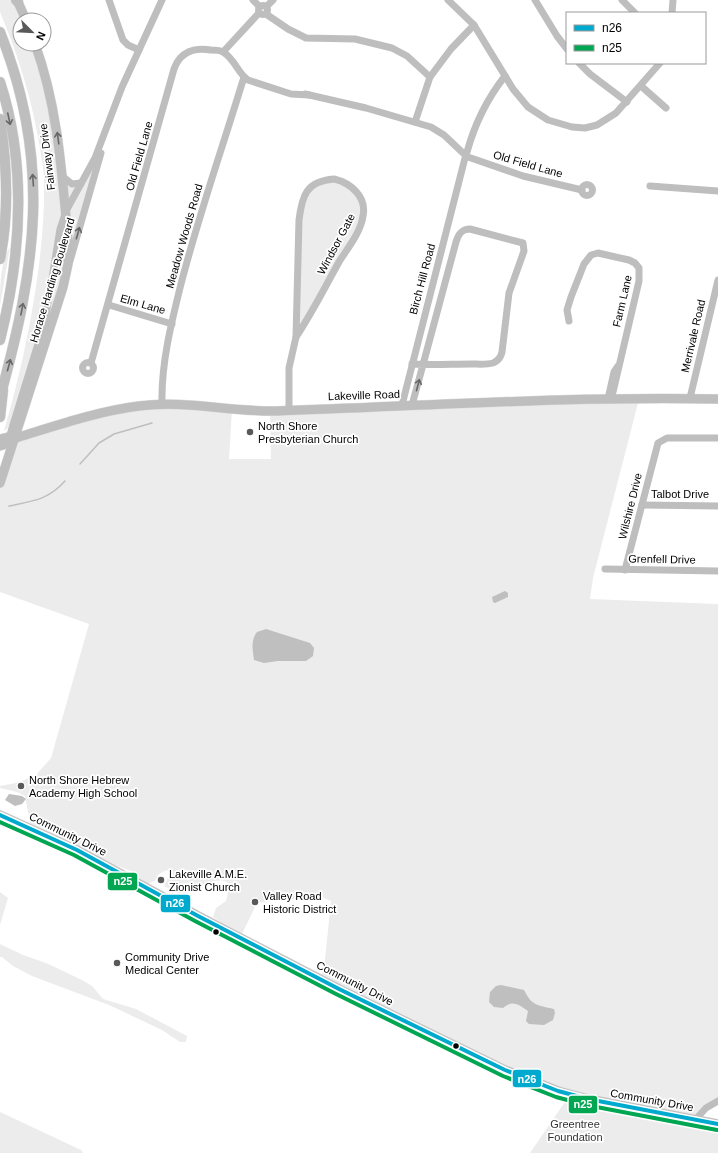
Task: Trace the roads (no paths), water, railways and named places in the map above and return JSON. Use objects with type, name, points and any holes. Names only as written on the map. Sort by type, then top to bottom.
[{"type":"highway","points":[[0,32],[17,80],[26,115],[31,156],[34,205],[28,276],[19,324],[0,397]]},
{"type":"highway","points":[[0,82],[13,140],[18,206],[15,258],[0,340]]},
{"type":"highway","points":[[0,119],[4,153],[6,192],[5,221],[0,259]]},
{"type":"highway","points":[[0,418],[4,382]]},
{"type":"main road","points":[[17,1],[22,12]]},
{"type":"main road","name":"Fairway Drive","points":[[38,52],[47,81],[54,116],[69,245],[67,270]]},
{"type":"main road","name":"Horace Harding Boulevard","points":[[6,441],[67,270]]},
{"type":"main road","name":"Lakeville Road","points":[[6,441],[116,410],[162,404],[197,405],[260,412],[412,405],[608,399],[718,398]]},
{"type":"main road","points":[[0,483],[6,441]]},
{"type":"main road","name":"Community Drive","points":[[0,815],[77,850],[192,913],[339,989],[505,1070],[558,1091],[588,1099],[718,1124]]},
{"type":"street","points":[[109,0],[124,40],[130,46],[139,50]]},
{"type":"street","name":"Horace Harding Boulevard","points":[[6,441],[44,326],[52,287],[60,229],[66,211],[95,158],[122,87],[162,0]]},
{"type":"street","points":[[253,0],[288,30],[306,38],[355,40],[392,48],[407,56],[430,77]]},
{"type":"street","points":[[244,77],[238,66],[223,52],[273,0]]},
{"type":"street","points":[[448,0],[474,25],[519,98],[534,112],[548,120],[572,127],[585,128],[597,125],[616,113],[659,64]]},
{"type":"street","points":[[536,0],[557,36],[566,48]]},
{"type":"street","points":[[622,0],[634,12]]},
{"type":"street","points":[[672,0],[672,12]]},
{"type":"street","points":[[415,122],[430,77],[451,49],[474,25]]},
{"type":"street","name":"Old Field Lane","points":[[92,363],[175,67],[184,54],[192,50],[204,49],[223,52]]},
{"type":"street","points":[[580,64],[590,74],[627,102]]},
{"type":"street","points":[[421,68],[425,92]]},
{"type":"street","name":"Birch Hill Road","points":[[402,406],[466,155],[479,115],[492,93],[505,76]]},
{"type":"street","name":"Old Field Lane","points":[[244,77],[270,86],[366,108],[431,127],[444,135],[466,155],[523,176],[582,190]]},
{"type":"street","name":"Meadow Woods Road","points":[[162,404],[163,368],[172,324],[202,207],[244,77]]},
{"type":"street","points":[[641,86],[666,108]]},
{"type":"street","name":"Horace Harding Boulevard","points":[[67,270],[107,128]]},
{"type":"street","points":[[62,176],[70,183],[81,183]]},
{"type":"street","name":"Windsor Gate","points":[[289,410],[289,368],[296,337],[299,220],[301,202],[308,189],[319,182],[334,179],[342,181],[355,190],[361,200],[364,210],[362,221],[296,337]]},
{"type":"street","points":[[650,186],[718,191]]},
{"type":"street","points":[[412,364],[423,364],[486,364],[494,363],[500,359],[509,293],[524,251],[525,244],[470,229],[464,230],[460,233],[456,242],[423,364],[412,405]]},
{"type":"street","name":"Farm Lane","points":[[569,321],[567,310],[570,297],[584,264],[591,255],[598,254],[635,263],[639,268],[640,273],[618,366],[614,372],[608,399]]},
{"type":"street","name":"Merrivale Road","points":[[690,398],[718,280]]},
{"type":"street","name":"Elm Lane","points":[[109,305],[172,324]]},
{"type":"street","name":"Wilshire Drive","points":[[625,570],[656,448],[662,439],[718,438]]},
{"type":"street","name":"Talbot Drive","points":[[642,505],[718,506]]},
{"type":"street","name":"Grenfell Drive","points":[[606,569],[718,571]]},
{"type":"street","points":[[695,1120],[706,1108],[718,1101]]},
{"type":"waterway","points":[[80,464],[99,443],[114,434],[152,423]]},
{"type":"waterway","points":[[9,506],[40,499],[59,487],[65,481]]},
{"type":"place","name":"North Shore Presbyterian Church","points":[[250,432]]},
{"type":"place","name":"North Shore Hebrew Academy High School","points":[[21,786]]},
{"type":"place","name":"Lakeville A.M.E. Zionist Church","points":[[161,880]]},
{"type":"place","name":"Valley Road Historic District","points":[[255,902]]},
{"type":"place","name":"Community Drive Medical Center","points":[[117,963]]},
{"type":"park label","name":"Greentree Foundation","points":[[575,1130]]}]
